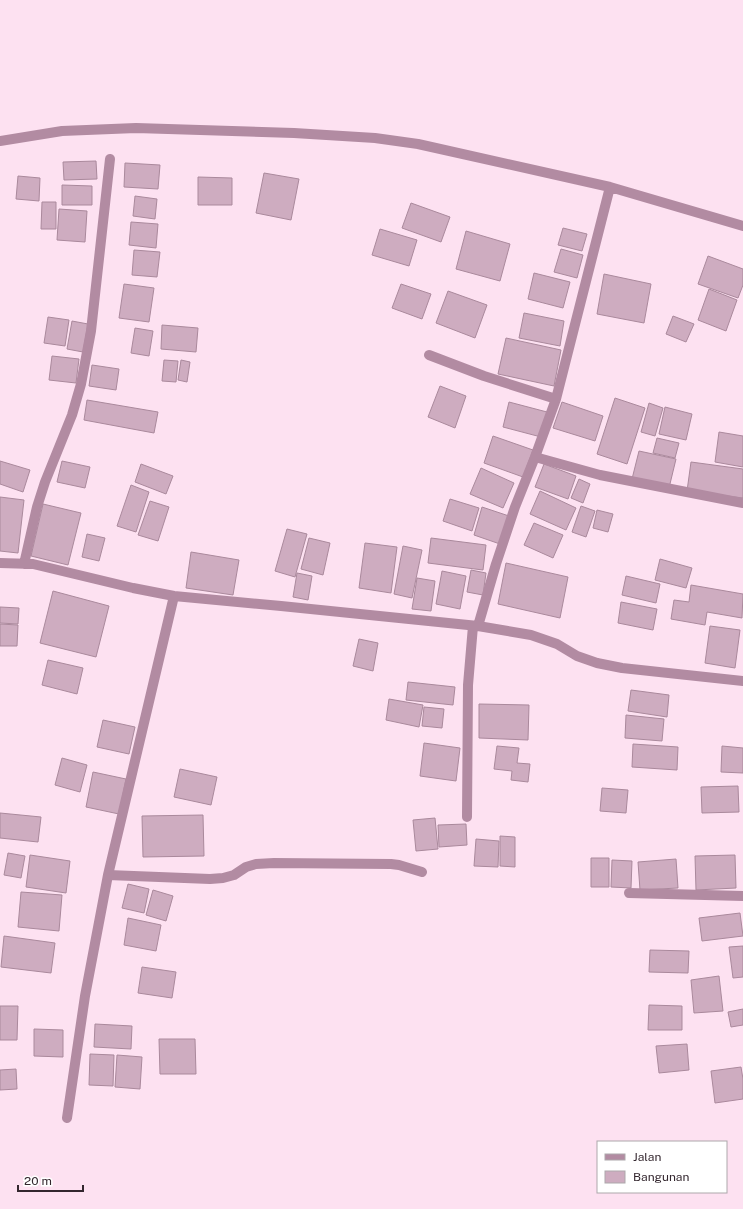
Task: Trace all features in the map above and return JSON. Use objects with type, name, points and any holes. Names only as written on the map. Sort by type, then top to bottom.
[{"type":"street","points":[[0,140],[62,131],[136,128],[294,133],[375,138],[418,144],[610,187],[743,226]]},
{"type":"street","points":[[24,564],[37,507],[50,469],[72,415],[81,384],[91,331],[110,159]]},
{"type":"street","points":[[467,817],[468,685],[475,626],[514,507],[535,457],[556,399],[610,187]]},
{"type":"street","points":[[429,355],[484,376],[556,399]]},
{"type":"street","points":[[535,457],[600,476],[743,504]]},
{"type":"street","points":[[0,563],[33,564],[133,588],[174,596],[475,626],[531,636],[557,644],[577,656],[597,663],[622,668],[743,681]]},
{"type":"street","points":[[67,1118],[85,996],[108,875],[174,596]]},
{"type":"street","points":[[108,875],[210,879],[223,878],[256,864],[274,863],[391,864],[400,865],[422,872]]},
{"type":"street","points":[[630,893],[743,896]]},
{"type":"building","points":[[96,161],[97,179],[64,180],[63,162]]},
{"type":"building","points":[[125,163],[160,165],[158,189],[124,187]]},
{"type":"building","points":[[264,173],[299,179],[291,220],[256,213]]},
{"type":"building","points":[[18,176],[40,178],[39,201],[16,199]]},
{"type":"building","points":[[198,177],[232,178],[232,205],[198,205]]},
{"type":"building","points":[[62,185],[92,186],[92,205],[62,205]]},
{"type":"building","points":[[135,196],[157,199],[155,219],[133,216]]},
{"type":"building","points":[[42,202],[56,202],[56,229],[41,229]]},
{"type":"building","points":[[411,203],[450,217],[441,242],[402,228]]},
{"type":"building","points":[[59,209],[87,211],[85,242],[57,240]]},
{"type":"building","points":[[131,222],[158,224],[156,248],[129,245]]},
{"type":"building","points":[[563,228],[587,234],[582,251],[558,245]]},
{"type":"building","points":[[380,229],[417,240],[409,266],[372,255]]},
{"type":"building","points":[[466,231],[510,244],[500,281],[456,269]]},
{"type":"building","points":[[561,249],[583,255],[577,278],[554,272]]},
{"type":"building","points":[[134,250],[160,252],[157,277],[132,275]]},
{"type":"building","points":[[708,256],[743,269],[743,285],[738,298],[698,284]]},
{"type":"building","points":[[534,273],[570,282],[563,308],[528,299]]},
{"type":"building","points":[[604,274],[651,284],[644,323],[597,314]]},
{"type":"building","points":[[124,284],[154,288],[149,322],[119,318]]},
{"type":"building","points":[[401,284],[431,294],[422,319],[392,308]]},
{"type":"building","points":[[709,289],[737,300],[726,331],[698,320]]},
{"type":"building","points":[[448,291],[487,305],[475,338],[436,323]]},
{"type":"building","points":[[524,313],[564,321],[560,346],[519,338]]},
{"type":"building","points":[[673,316],[694,324],[686,342],[666,334]]},
{"type":"building","points":[[48,317],[69,320],[65,346],[44,343]]},
{"type":"building","points":[[72,321],[88,324],[83,352],[67,349]]},
{"type":"building","points":[[162,325],[198,328],[196,352],[161,349]]},
{"type":"building","points":[[135,328],[153,331],[149,356],[131,353]]},
{"type":"building","points":[[506,338],[561,350],[554,386],[498,374]]},
{"type":"building","points":[[52,356],[79,359],[76,383],[49,380]]},
{"type":"building","points":[[164,360],[178,361],[176,382],[162,381]]},
{"type":"building","points":[[181,360],[190,362],[187,382],[178,380]]},
{"type":"building","points":[[92,365],[119,369],[116,390],[89,386]]},
{"type":"building","points":[[440,386],[466,396],[455,428],[428,417]]},
{"type":"building","points":[[615,398],[645,408],[627,464],[597,454]]},
{"type":"building","points":[[87,400],[158,412],[154,433],[84,420]]},
{"type":"building","points":[[509,402],[547,412],[541,437],[503,427]]},
{"type":"building","points":[[562,402],[603,416],[595,441],[553,428]]},
{"type":"building","points":[[649,403],[663,408],[655,436],[641,432]]},
{"type":"building","points":[[665,407],[692,414],[686,440],[659,434]]},
{"type":"building","points":[[719,432],[743,436],[743,467],[715,462]]},
{"type":"building","points":[[493,436],[533,450],[523,477],[484,463]]},
{"type":"building","points":[[657,438],[679,443],[675,458],[653,453]]},
{"type":"building","points":[[639,451],[676,459],[669,488],[632,479]]},
{"type":"building","points":[[0,461],[30,470],[23,492],[0,484]]},
{"type":"building","points":[[62,461],[90,467],[85,488],[57,482]]},
{"type":"building","points":[[691,462],[743,469],[743,498],[687,491]]},
{"type":"building","points":[[141,464],[173,476],[166,494],[135,482]]},
{"type":"building","points":[[544,464],[576,476],[568,499],[535,487]]},
{"type":"building","points":[[481,468],[514,483],[503,508],[470,494]]},
{"type":"building","points":[[579,479],[590,484],[583,503],[571,498]]},
{"type":"building","points":[[131,485],[149,492],[136,532],[117,526]]},
{"type":"building","points":[[540,491],[576,508],[566,530],[530,514]]},
{"type":"building","points":[[0,497],[24,500],[18,553],[0,551]]},
{"type":"building","points":[[450,499],[479,508],[472,531],[443,521]]},
{"type":"building","points":[[150,501],[169,507],[158,541],[138,535]]},
{"type":"building","points":[[43,504],[81,513],[68,565],[31,556]]},
{"type":"building","points":[[581,506],[595,511],[586,537],[572,532]]},
{"type":"building","points":[[482,507],[509,516],[500,544],[474,535]]},
{"type":"building","points":[[597,510],[613,514],[608,532],[593,528]]},
{"type":"building","points":[[534,523],[563,535],[553,558],[524,545]]},
{"type":"building","points":[[287,529],[307,534],[295,577],[275,571]]},
{"type":"building","points":[[87,534],[105,538],[99,561],[82,557]]},
{"type":"building","points":[[309,538],[330,543],[323,575],[301,569]]},
{"type":"building","points":[[431,538],[486,545],[483,570],[428,563]]},
{"type":"building","points":[[365,543],[397,547],[391,593],[359,588]]},
{"type":"building","points":[[403,546],[422,550],[412,598],[394,594]]},
{"type":"building","points":[[191,552],[239,560],[233,595],[186,588]]},
{"type":"building","points":[[660,559],[692,568],[686,588],[655,580]]},
{"type":"building","points":[[506,563],[568,577],[560,618],[498,604]]},
{"type":"building","points":[[471,570],[486,573],[483,595],[467,592]]},
{"type":"building","points":[[442,571],[466,576],[460,609],[436,604]]},
{"type":"building","points":[[297,573],[312,576],[308,600],[293,597]]},
{"type":"building","points":[[626,576],[660,584],[656,603],[622,595]]},
{"type":"building","points":[[417,578],[435,581],[431,611],[412,609]]},
{"type":"building","points":[[691,585],[743,594],[742,618],[707,612],[705,625],[671,619],[674,600],[689,602]]},
{"type":"building","points":[[53,591],[109,606],[96,657],[40,643]]},
{"type":"building","points":[[621,602],[657,609],[653,630],[618,623]]},
{"type":"building","points":[[0,607],[19,608],[18,624],[0,623]]},
{"type":"building","points":[[0,624],[18,625],[17,646],[0,646]]},
{"type":"building","points":[[710,626],[740,630],[735,668],[705,663]]},
{"type":"building","points":[[359,639],[378,643],[373,671],[353,666]]},
{"type":"building","points":[[48,660],[83,668],[77,694],[42,685]]},
{"type":"building","points":[[408,682],[455,687],[453,705],[406,700]]},
{"type":"building","points":[[631,690],[669,695],[667,717],[628,711]]},
{"type":"building","points":[[389,699],[423,705],[419,727],[386,720]]},
{"type":"building","points":[[479,704],[529,705],[528,740],[479,738]]},
{"type":"building","points":[[424,707],[444,709],[442,728],[422,726]]},
{"type":"building","points":[[626,715],[664,719],[662,741],[625,738]]},
{"type":"building","points":[[103,720],[135,727],[129,754],[97,747]]},
{"type":"building","points":[[424,743],[460,748],[456,781],[420,776]]},
{"type":"building","points":[[633,744],[678,747],[677,770],[632,767]]},
{"type":"building","points":[[497,746],[519,748],[517,763],[530,764],[528,782],[511,780],[512,771],[494,769]]},
{"type":"building","points":[[722,746],[743,748],[743,773],[721,772]]},
{"type":"building","points":[[62,758],[87,765],[80,792],[55,785]]},
{"type":"building","points":[[180,769],[217,777],[211,805],[174,797]]},
{"type":"building","points":[[93,772],[126,779],[119,814],[86,807]]},
{"type":"building","points":[[738,786],[739,812],[702,813],[701,787]]},
{"type":"building","points":[[602,788],[628,790],[626,813],[600,811]]},
{"type":"building","points":[[0,813],[41,817],[38,842],[0,838]]},
{"type":"building","points":[[203,815],[204,856],[143,857],[142,816]]},
{"type":"building","points":[[435,818],[438,849],[416,851],[413,820]]},
{"type":"building","points":[[466,824],[467,845],[439,847],[438,825]]},
{"type":"building","points":[[500,836],[515,837],[515,867],[500,866]]},
{"type":"building","points":[[476,839],[499,841],[498,867],[474,866]]},
{"type":"building","points":[[8,853],[25,856],[21,878],[4,875]]},
{"type":"building","points":[[30,855],[70,861],[66,893],[26,887]]},
{"type":"building","points":[[735,855],[736,888],[696,890],[695,856]]},
{"type":"building","points":[[591,858],[609,858],[609,887],[591,887]]},
{"type":"building","points":[[676,859],[678,888],[640,890],[638,862]]},
{"type":"building","points":[[612,860],[632,861],[631,888],[611,887]]},
{"type":"building","points":[[128,884],[149,889],[144,913],[122,908]]},
{"type":"building","points":[[153,890],[173,896],[166,921],[146,915]]},
{"type":"building","points":[[21,892],[62,895],[59,931],[18,927]]},
{"type":"building","points":[[740,913],[743,936],[702,941],[699,918]]},
{"type":"building","points":[[128,918],[161,925],[156,951],[124,945]]},
{"type":"building","points":[[4,936],[55,943],[51,973],[1,967]]},
{"type":"building","points":[[743,946],[743,977],[733,978],[729,947]]},
{"type":"building","points":[[650,950],[689,951],[688,973],[649,972]]},
{"type":"building","points":[[142,967],[176,972],[172,998],[138,993]]},
{"type":"building","points":[[719,976],[723,1011],[694,1013],[691,980]]},
{"type":"building","points":[[649,1005],[682,1006],[682,1030],[648,1030]]},
{"type":"building","points":[[0,1006],[18,1006],[17,1040],[0,1040]]},
{"type":"building","points":[[743,1009],[743,1025],[731,1027],[728,1012]]},
{"type":"building","points":[[95,1024],[132,1026],[131,1049],[94,1047]]},
{"type":"building","points":[[34,1029],[63,1030],[63,1057],[34,1056]]},
{"type":"building","points":[[159,1039],[195,1039],[196,1074],[160,1074]]},
{"type":"building","points":[[687,1044],[689,1070],[659,1073],[656,1046]]},
{"type":"building","points":[[90,1054],[114,1055],[113,1086],[89,1085]]},
{"type":"building","points":[[117,1055],[142,1057],[140,1089],[115,1087]]},
{"type":"building","points":[[741,1067],[743,1079],[743,1099],[715,1103],[711,1071]]},
{"type":"building","points":[[16,1069],[17,1089],[0,1090],[0,1070]]}]
